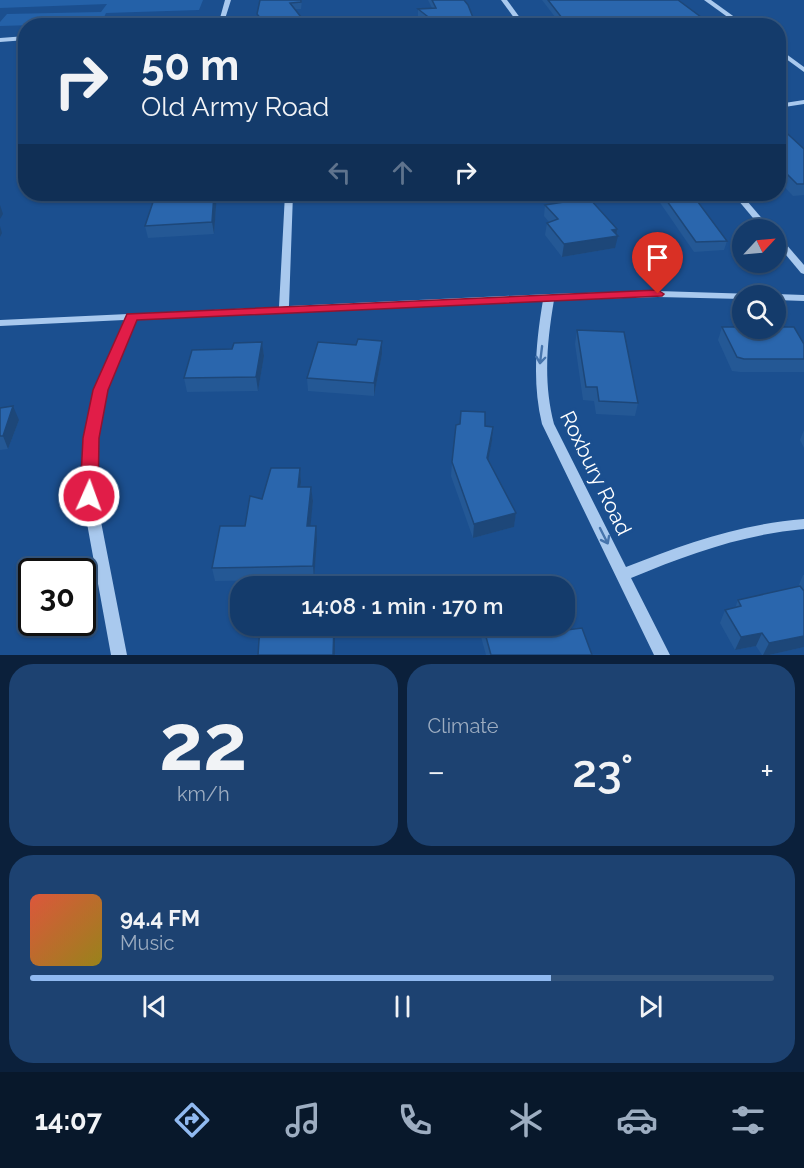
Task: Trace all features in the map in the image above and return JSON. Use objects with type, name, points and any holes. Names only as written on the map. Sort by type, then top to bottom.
[{"type":"street","points":[[224,18],[228,0]]},
{"type":"street","points":[[504,0],[517,18]]},
{"type":"street","points":[[707,0],[733,18]]},
{"type":"street","points":[[0,40],[18,39]]},
{"type":"street","points":[[786,56],[804,70]]},
{"type":"street","points":[[786,105],[804,102]]},
{"type":"street","points":[[284,310],[289,201]]},
{"type":"street","points":[[743,201],[759,219]]},
{"type":"street","points":[[786,250],[804,271]]},
{"type":"street","points":[[0,323],[549,297],[658,294],[732,296]]},
{"type":"street","name":"Roxbury Road","points":[[549,297],[540,369],[543,407],[548,424],[662,655]]},
{"type":"street","points":[[786,297],[804,298]]},
{"type":"street","points":[[118,655],[89,496],[91,438],[100,390],[131,316]]},
{"type":"street","points":[[623,575],[706,541],[765,528],[804,524]]},
{"type":"shaded area","points":[[0,0],[203,0],[199,10],[106,13],[104,18],[18,18],[18,25],[0,26],[0,22],[7,14],[101,12],[107,4],[0,8]]},
{"type":"building","points":[[260,0],[301,0],[301,2],[290,3],[302,18],[260,18],[257,14]]},
{"type":"building","points":[[432,0],[464,0],[473,18],[430,18],[418,9],[436,8]]},
{"type":"building","points":[[548,0],[678,0],[702,18],[562,18]]},
{"type":"building","points":[[786,132],[804,149],[804,184],[797,184],[786,173]]},
{"type":"building","points":[[214,201],[212,222],[145,226],[153,202]]},
{"type":"building","points":[[570,201],[592,201],[617,229],[612,230],[618,236],[564,244],[547,223],[558,219],[545,205]]},
{"type":"building","points":[[667,201],[697,201],[727,241],[696,242]]},
{"type":"building","points":[[722,327],[732,327],[732,339],[786,339],[786,327],[794,327],[804,344],[804,359],[737,357]]},
{"type":"building","points":[[577,330],[624,332],[638,403],[599,401],[597,387],[586,387]]},
{"type":"building","points":[[358,339],[382,341],[374,383],[307,378],[318,342],[356,345]]},
{"type":"building","points":[[262,342],[256,377],[184,378],[192,350],[232,349],[234,343]]},
{"type":"building","points":[[13,406],[3,436],[0,436],[0,408]]},
{"type":"building","points":[[461,411],[485,412],[485,426],[493,427],[487,458],[516,513],[474,524],[452,462],[456,425],[460,424]]},
{"type":"building","points":[[271,468],[300,468],[298,487],[311,487],[307,526],[316,526],[313,566],[212,568],[220,526],[245,526],[250,496],[262,499]]},
{"type":"building","points":[[800,586],[804,591],[804,636],[769,643],[762,633],[741,637],[725,610],[741,606],[738,600]]},
{"type":"building","points":[[582,628],[592,655],[491,655],[486,636],[575,636],[575,629]]},
{"type":"building","points":[[259,636],[334,636],[333,655],[258,655]]},
{"type":"route","points":[[89,496],[91,438],[100,390],[131,316],[658,294]]}]
